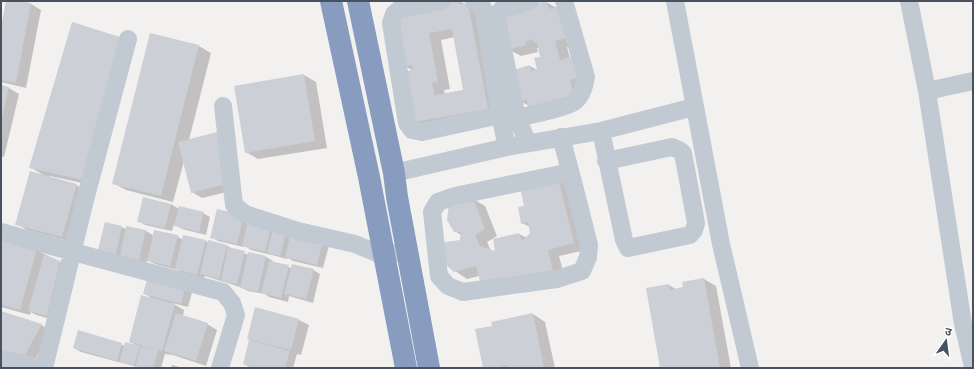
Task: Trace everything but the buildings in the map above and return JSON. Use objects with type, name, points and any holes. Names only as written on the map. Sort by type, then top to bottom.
[{"type":"highway","points":[[331,1],[369,177],[406,368]]},
{"type":"highway","points":[[358,1],[394,173],[428,368]]},
{"type":"street","points":[[442,1],[400,9],[394,14],[391,23],[407,123],[412,130],[422,132],[573,104],[580,96],[586,77],[564,1]]},
{"type":"street","points":[[474,1],[483,8],[508,117],[528,143]]},
{"type":"street","points":[[507,147],[508,117],[497,20],[498,13],[502,9],[530,1]]},
{"type":"street","points":[[675,1],[721,244],[750,368]]},
{"type":"street","points":[[909,1],[927,91],[963,324],[967,367]]},
{"type":"street","points":[[1,358],[43,368],[128,38]]},
{"type":"street","points":[[927,91],[973,81]]},
{"type":"street","points":[[223,106],[234,205],[244,214],[298,231],[355,244],[384,256],[407,251]]},
{"type":"street","points":[[394,173],[507,147],[601,131],[694,107]]},
{"type":"street","points":[[601,131],[606,161],[624,240],[628,248],[690,235],[694,230],[696,222],[683,153],[672,147],[606,161]]},
{"type":"street","points":[[561,137],[589,245],[588,257],[582,271],[557,279],[463,292],[448,286],[439,276],[432,212],[438,202],[455,196],[570,172]]},
{"type":"street","points":[[1,232],[223,292],[232,303],[236,315],[220,368]]}]
